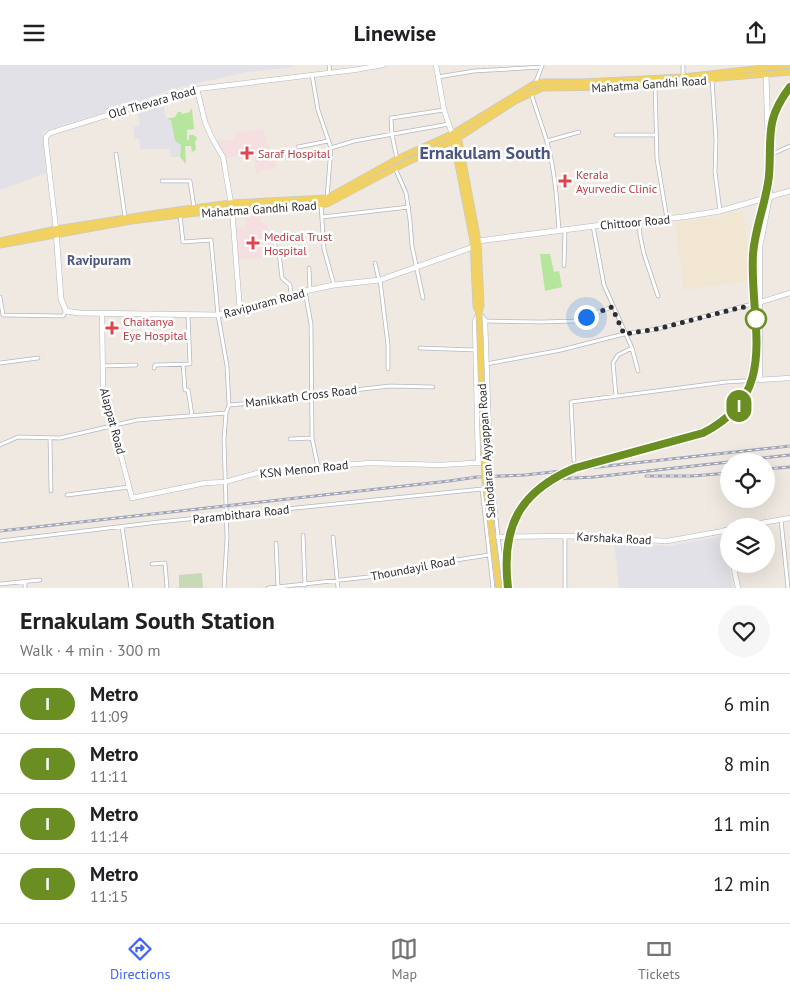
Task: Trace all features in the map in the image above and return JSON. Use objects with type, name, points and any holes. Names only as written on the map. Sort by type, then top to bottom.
[{"type":"main road","name":"Mahatma Gandhi Road","points":[[0,245],[126,217],[194,208],[327,198],[397,159],[455,136],[534,84],[543,82],[583,83],[712,79],[789,65]]},
{"type":"main road","name":"Mahatma Gandhi Road","points":[[0,241],[232,206],[327,204],[542,88],[582,88],[766,69],[790,73]]},
{"type":"main road","points":[[766,69],[770,196]]},
{"type":"main road","name":"Sahodaran Ayyappan Road","points":[[455,136],[478,241],[485,481],[499,588]]},
{"type":"main road","name":"Sahodaran Ayyappan Road","points":[[455,136],[474,247],[476,306],[480,313]]},
{"type":"main road","name":"Chittoor Road","points":[[478,241],[720,211],[790,191]]},
{"type":"main road","points":[[56,232],[62,299],[66,311]]},
{"type":"main road","name":"Ravipuram Road","points":[[66,311],[102,314],[218,315],[240,311],[292,295],[334,285],[380,280],[474,247]]},
{"type":"street","points":[[329,65],[330,73]]},
{"type":"street","name":"Old Thevara Road","points":[[56,232],[46,143],[46,137],[50,133],[197,89],[383,65]]},
{"type":"street","points":[[436,65],[444,109],[455,136]]},
{"type":"street","points":[[682,77],[683,65]]},
{"type":"street","points":[[438,77],[474,71],[542,66],[534,84]]},
{"type":"street","points":[[312,75],[318,110],[331,148],[327,198]]},
{"type":"street","points":[[712,79],[716,140],[715,172],[720,211]]},
{"type":"street","points":[[655,81],[656,159],[667,219]]},
{"type":"street","points":[[197,89],[204,122],[223,157],[232,206],[240,311]]},
{"type":"street","points":[[531,93],[546,141],[562,230],[564,266]]},
{"type":"street","points":[[397,159],[391,118],[444,109]]},
{"type":"street","points":[[331,148],[354,141],[449,124]]},
{"type":"street","points":[[546,141],[579,131]]},
{"type":"street","points":[[616,135],[656,135]]},
{"type":"street","points":[[298,147],[328,141]]},
{"type":"street","points":[[770,155],[790,146]]},
{"type":"street","points":[[116,154],[126,217]]},
{"type":"street","points":[[395,167],[406,193],[416,268],[423,298]]},
{"type":"street","points":[[162,181],[190,181],[194,208]]},
{"type":"street","points":[[760,380],[760,247],[770,196]]},
{"type":"street","points":[[321,205],[324,249],[334,285]]},
{"type":"street","points":[[322,217],[408,207]]},
{"type":"street","points":[[180,215],[183,242],[211,240],[218,315],[227,367],[228,405],[224,439],[227,538],[224,588]]},
{"type":"street","points":[[639,221],[644,254],[658,296]]},
{"type":"street","points":[[593,226],[604,285],[612,307],[632,348],[638,371]]},
{"type":"street","points":[[275,243],[275,250],[279,253],[282,279],[290,285],[292,295]]},
{"type":"street","points":[[375,263],[380,280],[388,345],[388,369]]},
{"type":"street","points":[[310,268],[307,291],[311,324],[312,438],[318,467]]},
{"type":"street","points":[[478,462],[475,321],[480,313],[485,321],[486,364],[561,350],[624,334],[676,325],[790,293]]},
{"type":"street","points":[[0,297],[2,315],[62,316],[66,311]]},
{"type":"street","points":[[485,321],[574,321],[612,307]]},
{"type":"street","name":"Alappat Road","points":[[102,314],[103,386],[132,498]]},
{"type":"street","points":[[154,367],[190,364],[188,315]]},
{"type":"street","points":[[420,348],[475,350]]},
{"type":"street","points":[[616,395],[613,363],[618,355],[632,348]]},
{"type":"street","points":[[0,363],[38,358]]},
{"type":"street","points":[[183,364],[185,390],[188,390],[192,415]]},
{"type":"street","name":"KSN Menon Road","points":[[132,498],[205,483],[225,482],[264,471],[370,463],[440,465],[490,462],[486,364]]},
{"type":"street","points":[[102,366],[136,365]]},
{"type":"street","points":[[574,461],[571,402],[726,382],[790,378]]},
{"type":"street","name":"Manikkath Cross Road","points":[[228,405],[267,402],[312,393],[336,393],[390,386],[433,387]]},
{"type":"street","points":[[0,445],[18,437],[60,438],[137,420],[226,413]]},
{"type":"street","points":[[50,438],[51,491]]},
{"type":"street","points":[[290,439],[312,438]]},
{"type":"street","points":[[67,495],[130,487]]},
{"type":"street","name":"Parambithara Road","points":[[0,541],[122,526],[482,489],[483,494]]},
{"type":"street","points":[[493,588],[483,494],[492,492],[504,588]]},
{"type":"street","points":[[775,520],[790,518]]},
{"type":"street","points":[[781,519],[788,588]]},
{"type":"street","points":[[122,526],[131,588]]},
{"type":"street","name":"Karshaka Road","points":[[498,537],[565,536],[667,541],[720,531]]},
{"type":"street","points":[[303,535],[305,585]]},
{"type":"street","points":[[565,536],[565,588]]},
{"type":"street","points":[[333,537],[338,588]]},
{"type":"street","points":[[276,543],[278,587]]},
{"type":"street","name":"Thoundayil Road","points":[[268,588],[386,575],[416,566],[433,565],[460,558],[489,555]]},
{"type":"street","points":[[152,564],[165,563],[167,588]]},
{"type":"street","points":[[735,573],[738,588]]},
{"type":"street","points":[[0,584],[40,579]]},
{"type":"street","points":[[25,581],[25,588]]},
{"type":"shaded area","points":[[0,65],[292,65],[293,67],[247,72],[172,89],[129,105],[50,129],[43,132],[46,173],[0,190]]},
{"type":"shaded area","points":[[163,103],[166,119],[171,120],[175,141],[181,145],[180,157],[171,157],[169,149],[140,149],[139,139],[135,139],[133,127],[140,125],[138,112]]},
{"type":"shaded area","name":"Saraf Hospital","points":[[262,129],[277,167],[256,173],[254,155],[224,158],[215,141],[234,140],[235,133]]},
{"type":"shaded area","points":[[743,211],[752,280],[684,290],[675,223],[724,216]]},
{"type":"shaded area","name":"Medical Trust Hospital","points":[[260,212],[261,223],[267,223],[271,257],[238,259],[236,229],[246,228],[245,214]]},
{"type":"shaded area","points":[[720,537],[720,573],[730,573],[733,588],[619,588],[614,541],[667,546]]},
{"type":"green space","points":[[192,109],[194,129],[187,130],[187,140],[189,140],[189,135],[194,135],[197,138],[195,142],[196,150],[192,152],[191,146],[185,146],[186,164],[180,157],[181,145],[175,141],[171,120],[166,119],[175,117],[178,112],[182,114],[190,112]]},
{"type":"green space","points":[[540,254],[550,254],[554,272],[559,271],[562,287],[545,291]]},
{"type":"green space","points":[[202,573],[203,588],[179,588],[179,575]]},
{"type":"railway","points":[[600,461],[703,433],[714,428],[732,413],[746,394],[755,360],[754,248],[769,176],[773,120],[776,110],[790,87]]},
{"type":"railway","points":[[0,531],[477,477],[525,475],[790,446]]},
{"type":"railway","points":[[775,457],[790,455]]},
{"type":"railway","points":[[555,479],[594,477],[720,463]]},
{"type":"railway","points":[[775,468],[790,467]]},
{"type":"railway","points":[[508,588],[507,552],[514,521],[532,494],[545,483],[562,473]]},
{"type":"railway","points":[[646,476],[720,474]]},
{"type":"metro line","name":"I","points":[[508,588],[506,555],[509,533],[520,510],[537,490],[557,476],[575,468],[703,433],[722,422],[736,410],[747,394],[755,369],[756,359],[753,257],[757,226],[767,191],[771,122],[781,99],[790,87]]},
{"type":"place","name":"Saraf Hospital","points":[[247,153]]},
{"type":"place","name":"Kerala Ayurvedic Clinic","points":[[565,181]]},
{"type":"place","name":"Medical Trust Hospital","points":[[253,243]]},
{"type":"place","name":"Chaitanya Eye Hospital","points":[[112,328]]},
{"type":"district","name":"Ernakulam South","points":[[485,152]]},
{"type":"district","name":"Ravipuram","points":[[99,260]]},
{"type":"route","points":[[586,317],[612,307],[624,334],[676,325],[743,307],[756,319]]}]
